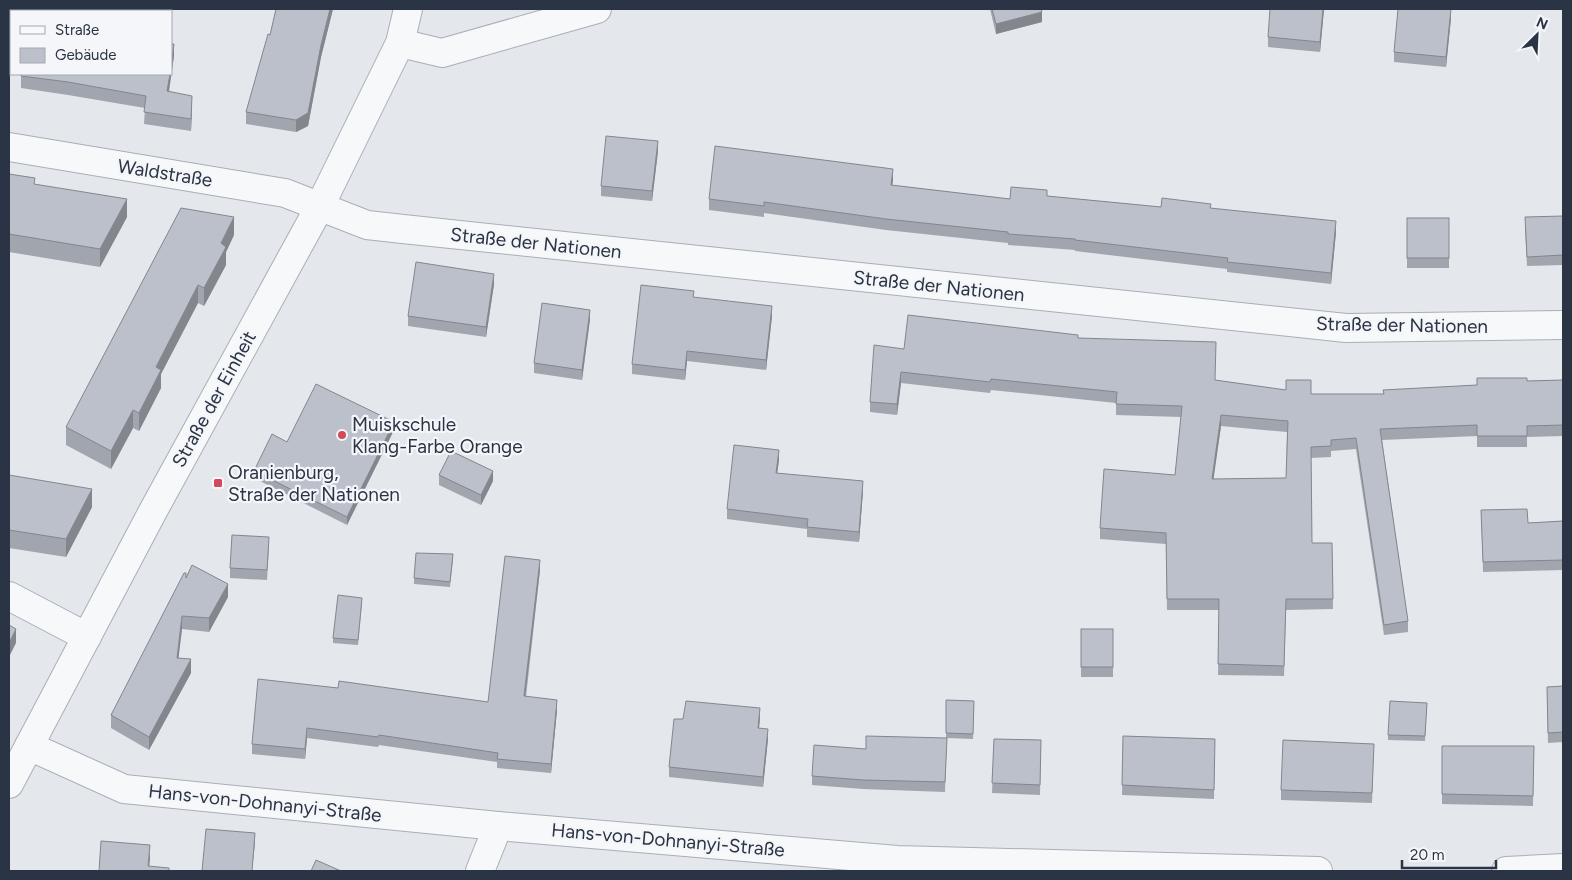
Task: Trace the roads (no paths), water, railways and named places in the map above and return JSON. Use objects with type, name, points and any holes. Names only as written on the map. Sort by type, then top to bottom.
[{"type":"street","name":"Straße der Einheit","points":[[9,784],[153,512],[320,206],[400,43],[408,9]]},
{"type":"street","points":[[400,43],[442,53],[597,9]]},
{"type":"street","name":"Waldstraße","points":[[9,147],[286,193],[320,206]]},
{"type":"street","name":"Straße der Nationen","points":[[320,206],[367,224],[404,229],[1346,328],[1563,325]]},
{"type":"street","points":[[9,596],[87,636]]},
{"type":"street","name":"Hans-von-Dohnanyi-Straße","points":[[29,746],[124,789],[896,866],[1318,871]]},
{"type":"street","points":[[480,871],[498,826]]},
{"type":"street","points":[[1506,871],[1563,868]]},
{"type":"place","name":"Muiskschule Klang-Farbe Orange","points":[[342,435]]},
{"type":"place","name":"Oranienburg, Straße der Nationen","points":[[218,483]]}]
